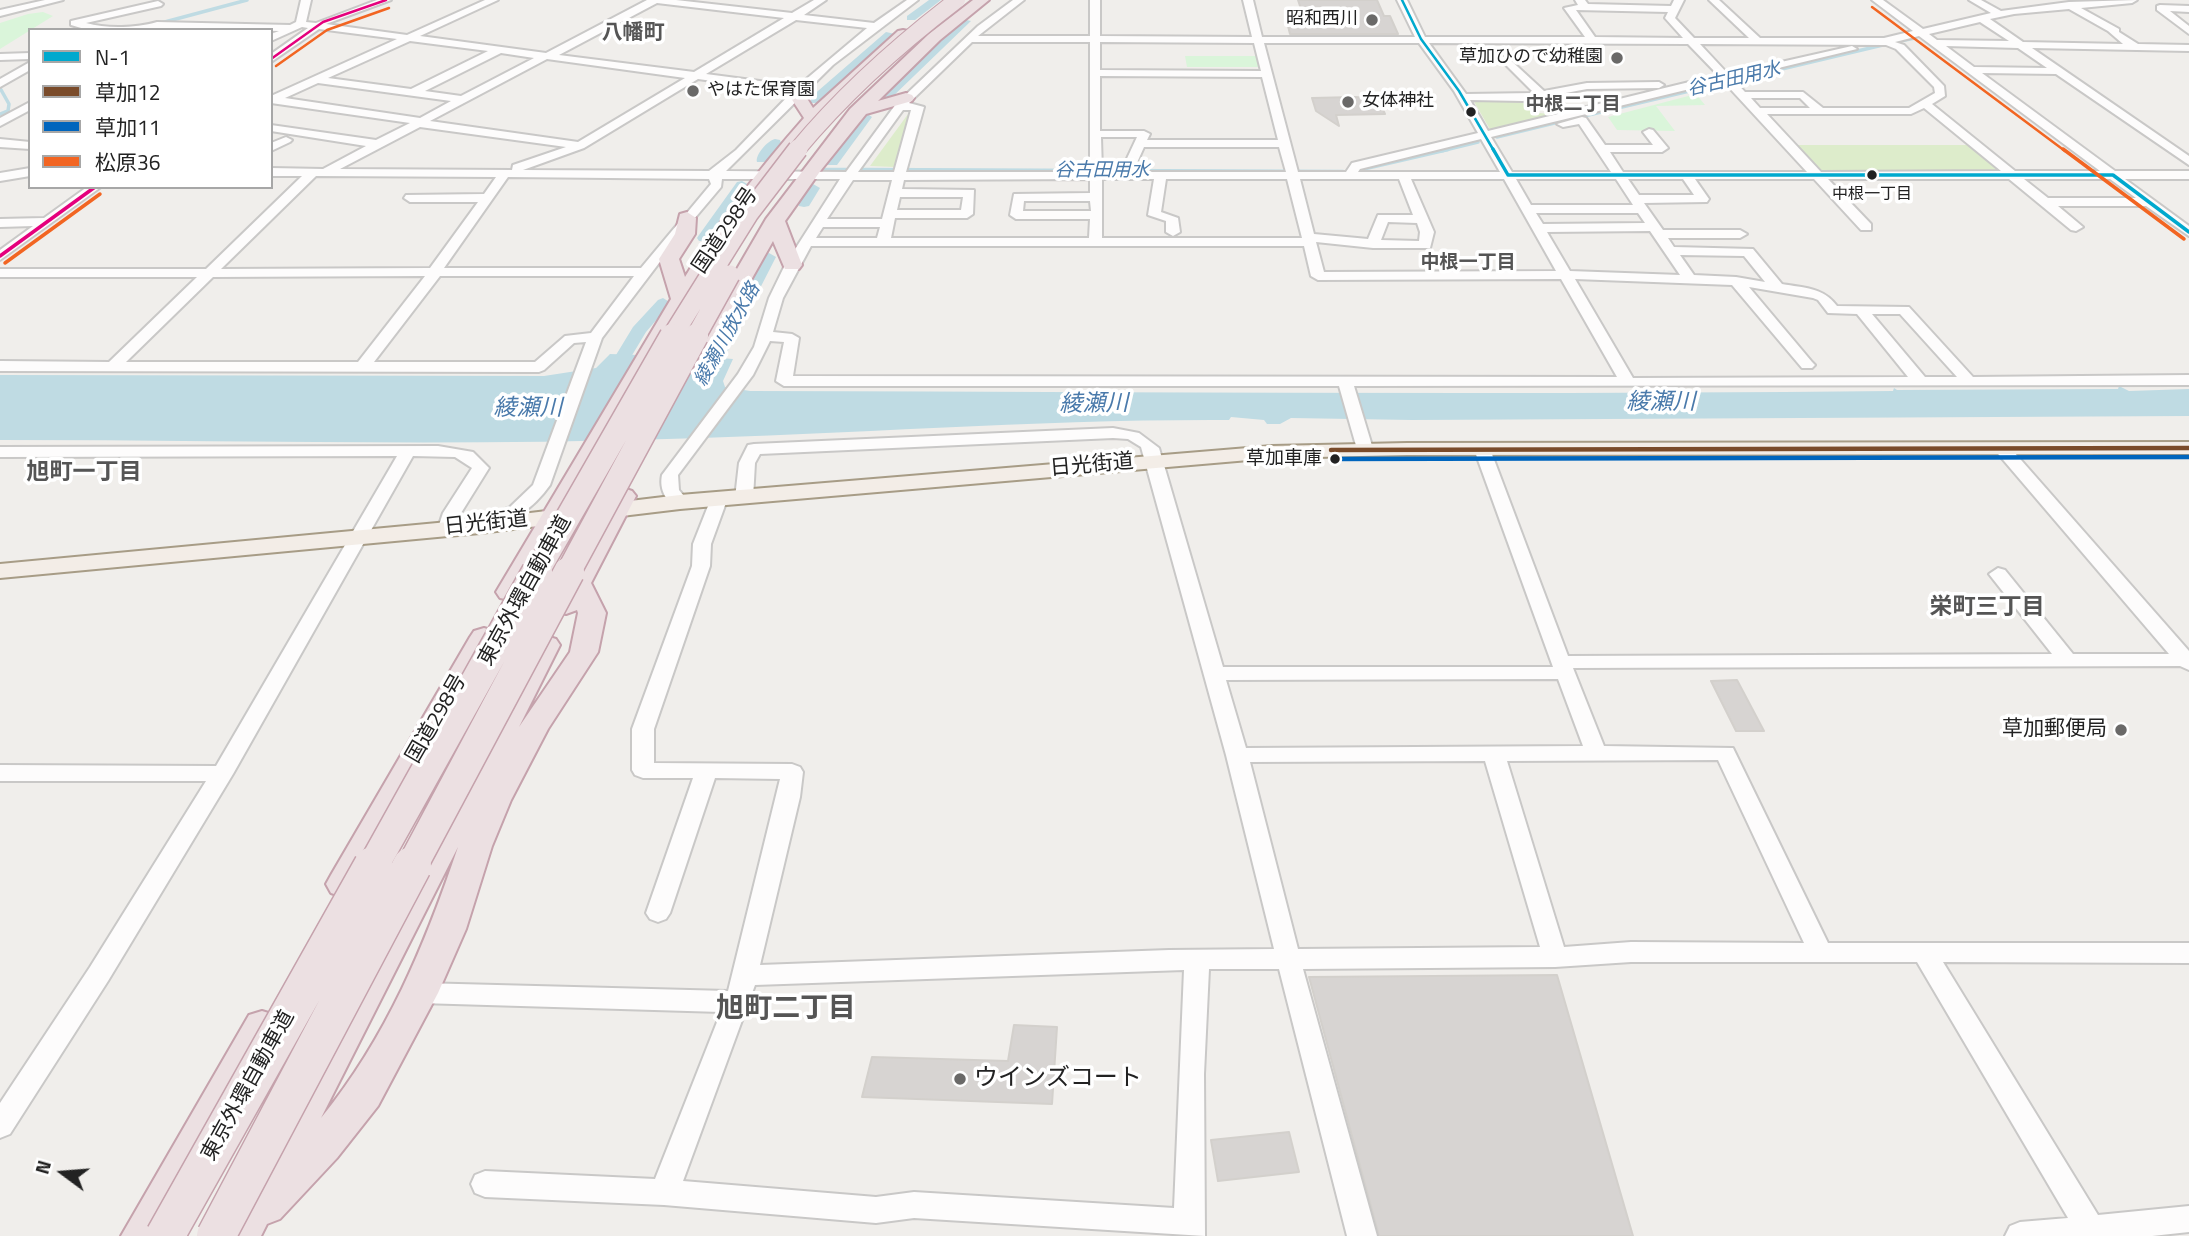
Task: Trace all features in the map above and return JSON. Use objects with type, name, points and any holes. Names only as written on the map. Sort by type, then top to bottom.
[{"type":"highway","name":"国道298号","points":[[142,1236],[553,516],[712,247],[765,174],[812,118],[872,60],[948,0]]},
{"type":"highway","points":[[971,2],[980,21],[976,34]]},
{"type":"highway","name":"国道298号","points":[[233,1234],[724,304],[775,219],[856,112],[971,2]]},
{"type":"highway","name":"東京外環自動車道","points":[[233,1234],[629,458],[745,250],[792,179],[854,104],[907,52],[971,2]]},
{"type":"highway","name":"東京外環自動車道","points":[[165,1236],[601,457],[723,250],[764,190],[819,120],[887,55],[971,2]]},
{"type":"highway","points":[[876,26],[916,24]]},
{"type":"highway","points":[[800,93],[812,118]]},
{"type":"highway","points":[[856,112],[903,102]]},
{"type":"highway","points":[[681,298],[669,259],[684,239],[687,218]]},
{"type":"highway","points":[[775,219],[792,265]]},
{"type":"highway","points":[[233,1234],[323,1145],[364,1094],[420,993],[448,929],[475,846],[495,800],[534,726],[584,652],[592,613],[578,584]]},
{"type":"main road","name":"日光街道","points":[[0,570],[480,526],[680,502],[1153,461],[1365,449],[2189,448]]},
{"type":"street","points":[[0,13],[58,0]]},
{"type":"street","points":[[273,37],[297,26],[306,0]]},
{"type":"street","points":[[273,58],[318,26],[386,0]]},
{"type":"street","points":[[273,100],[493,0]]},
{"type":"street","points":[[114,365],[319,172],[655,0],[876,26]]},
{"type":"street","points":[[364,365],[435,272],[505,172],[580,146],[821,0]]},
{"type":"street","points":[[714,173],[729,165],[755,134],[876,26],[913,0]]},
{"type":"street","points":[[680,502],[669,491],[668,483],[681,459],[745,375],[765,336],[776,298],[792,265],[850,175],[903,102],[976,34],[1019,0]]},
{"type":"street","points":[[1095,0],[1096,237]]},
{"type":"street","points":[[1248,0],[1318,276],[1566,275],[1736,281],[1777,287],[1819,295],[1833,310],[1904,310],[1969,381]]},
{"type":"street","points":[[1402,0],[1421,39],[1462,97],[1627,382]]},
{"type":"street","points":[[1714,0],[1757,40]]},
{"type":"street","points":[[1877,0],[2189,232]]},
{"type":"street","points":[[1974,0],[1998,14]]},
{"type":"street","points":[[1487,139],[1690,85],[1890,43],[1998,14],[2132,0]]},
{"type":"street","points":[[93,28],[74,23],[154,2],[169,10]]},
{"type":"street","points":[[1591,39],[1569,8],[1583,3],[1677,5],[1670,18],[1866,228]]},
{"type":"street","points":[[2069,5],[2115,30],[2112,32],[2137,48]]},
{"type":"street","points":[[2189,9],[2160,8],[2189,31]]},
{"type":"street","points":[[1983,19],[2189,161]]},
{"type":"street","points":[[159,28],[208,25],[318,26],[697,75],[800,93]]},
{"type":"street","points":[[976,34],[1094,40],[1181,51]]},
{"type":"street","points":[[1094,68],[1257,40],[1689,39],[2189,48]]},
{"type":"street","points":[[1780,40],[1794,53],[1815,57]]},
{"type":"street","points":[[1757,111],[1911,111],[1941,93],[1939,86],[1890,43]]},
{"type":"street","points":[[412,93],[499,50]]},
{"type":"street","points":[[0,57],[28,56]]},
{"type":"street","points":[[1506,59],[1542,95]]},
{"type":"street","points":[[0,84],[28,66]]},
{"type":"street","points":[[1094,68],[1263,66]]},
{"type":"street","points":[[1972,70],[2058,71]]},
{"type":"street","points":[[318,80],[460,99]]},
{"type":"street","points":[[1462,97],[1523,98],[1587,86],[1671,81],[1690,85]]},
{"type":"street","points":[[1741,95],[1803,96],[1819,111]]},
{"type":"street","points":[[273,100],[580,146]]},
{"type":"street","points":[[887,228],[912,121],[918,107],[903,102]]},
{"type":"street","points":[[1924,103],[2076,227]]},
{"type":"street","points":[[0,123],[28,106]]},
{"type":"street","points":[[1352,175],[1356,166],[1582,120],[1690,279]]},
{"type":"street","points":[[273,128],[376,144]]},
{"type":"street","points":[[1602,149],[1662,148],[1649,132]]},
{"type":"street","points":[[1094,134],[1144,134],[1129,167]]},
{"type":"street","points":[[273,147],[286,140]]},
{"type":"street","points":[[0,143],[28,146]]},
{"type":"street","points":[[1141,144],[1283,143]]},
{"type":"street","points":[[0,177],[28,172]]},
{"type":"street","points":[[273,172],[2189,175]]},
{"type":"street","points":[[480,526],[514,514],[527,505],[541,485],[592,343],[687,218],[717,184],[714,173]]},
{"type":"street","points":[[1161,175],[1154,215],[1172,218],[1173,232]]},
{"type":"street","points":[[820,223],[1096,237],[1309,240],[1424,245],[1427,232],[1403,175]]},
{"type":"street","points":[[1528,209],[1703,199],[1686,175]]},
{"type":"street","points":[[0,256],[92,189]]},
{"type":"street","points":[[808,242],[967,214],[970,193],[896,193]]},
{"type":"street","points":[[1097,197],[1018,197],[1016,215],[1097,215]]},
{"type":"street","points":[[410,198],[488,198]]},
{"type":"street","points":[[2046,202],[2148,202]]},
{"type":"street","points":[[1373,244],[1383,218],[1420,219]]},
{"type":"street","points":[[0,223],[47,222]]},
{"type":"street","points":[[1539,228],[1740,234]]},
{"type":"street","points":[[1671,251],[1748,252],[1777,287]]},
{"type":"street","points":[[0,273],[645,272]]},
{"type":"street","points":[[1736,281],[1807,365]]},
{"type":"street","points":[[1861,310],[1920,381]]},
{"type":"street","points":[[765,336],[792,338],[784,381],[2189,380]]},
{"type":"street","points":[[0,366],[539,367],[570,339],[592,343]]},
{"type":"street","points":[[1345,382],[1365,449]]},
{"type":"street","points":[[744,498],[747,463],[754,449],[1129,433],[1142,439],[1151,449],[1237,755],[1287,958],[1362,1236]]},
{"type":"street","points":[[1482,449],[1518,551],[1596,753]]},
{"type":"street","points":[[2001,449],[2188,661]]},
{"type":"street","points":[[0,1126],[99,974],[222,774],[408,451]]},
{"type":"street","points":[[0,452],[466,453],[476,459],[481,467],[452,513],[447,528]]},
{"type":"street","points":[[664,1192],[738,1002],[789,797],[792,772],[706,773],[643,770],[643,729],[701,566],[702,544],[718,500]]},
{"type":"street","points":[[1998,574],[2067,660]]},
{"type":"street","points":[[1214,674],[2067,660],[2188,661]]},
{"type":"street","points":[[1237,755],[1726,753],[1820,951]]},
{"type":"street","points":[[1494,755],[1555,957]]},
{"type":"street","points":[[0,773],[222,774]]},
{"type":"street","points":[[658,913],[706,773]]},
{"type":"street","points":[[746,975],[1287,958],[1555,957],[1632,952],[2189,953]]},
{"type":"street","points":[[1924,953],[2091,1229]]},
{"type":"street","points":[[485,1184],[664,1192],[876,1210],[914,1205],[1189,1229],[1191,1074],[1197,961]]},
{"type":"street","points":[[420,993],[738,1002]]},
{"type":"street","points":[[2020,1236],[2189,1219]]},
{"type":"green space","points":[[43,12],[53,16],[34,28],[28,28],[28,32],[0,49],[0,23]]},
{"type":"green space","points":[[1185,56],[1258,56],[1261,67],[1187,67]]},
{"type":"green space","points":[[1696,94],[1705,105],[1656,106],[1675,131],[1617,130],[1608,117]]},
{"type":"green space","points":[[1473,100],[1525,100],[1532,112],[1556,115],[1491,131]]},
{"type":"green space","points":[[911,110],[894,167],[870,166]]},
{"type":"green space","points":[[1792,145],[1968,145],[2001,172],[1820,172]]},
{"type":"water","name":"綾瀬川","points":[[610,354],[703,364],[709,357],[733,359],[723,381],[725,387],[750,391],[1607,393],[1893,391],[1894,388],[2118,389],[2119,386],[2129,391],[2189,389],[2189,416],[1412,420],[1291,418],[1280,424],[1231,417],[1229,420],[1018,424],[584,441],[0,440],[0,375],[544,376],[596,368]]},
{"type":"building","name":"昭和西川","points":[[1298,0],[1377,0],[1384,16],[1390,16],[1398,34],[1290,34],[1286,18],[1291,18],[1290,12],[1302,12]]},
{"type":"building","points":[[1312,98],[1378,99],[1385,114],[1336,115],[1339,126],[1316,111]]},
{"type":"building","points":[[1737,680],[1764,731],[1736,731],[1711,681]]},
{"type":"building","points":[[1557,975],[1633,1236],[1379,1236],[1309,977]]},
{"type":"building","name":"ウインズコート","points":[[1014,1025],[1057,1027],[1052,1104],[862,1097],[872,1057],[1008,1061]]},
{"type":"building","points":[[1289,1132],[1299,1172],[1218,1181],[1211,1140]]},
{"type":"waterway","points":[[161,23],[247,0]]},
{"type":"waterway","name":"綾瀬川放水路","points":[[911,18],[936,0]]},
{"type":"waterway","name":"綾瀬川放水路","points":[[882,100],[966,21]]},
{"type":"waterway","name":"綾瀬川放水路","points":[[815,100],[890,34]]},
{"type":"waterway","name":"谷古田用水","points":[[1895,42],[1915,38]]},
{"type":"waterway","name":"谷古田用水","points":[[1580,117],[1887,44]]},
{"type":"waterway","points":[[0,88],[9,104],[8,111],[0,114]]},
{"type":"waterway","name":"綾瀬川放水路","points":[[832,162],[866,117]]},
{"type":"waterway","name":"谷古田用水","points":[[1497,137],[1571,119]]},
{"type":"waterway","name":"谷古田用水","points":[[1441,151],[1478,142]]},
{"type":"waterway","name":"綾瀬川放水路","points":[[762,159],[775,143]]},
{"type":"waterway","name":"谷古田用水","points":[[1366,168],[1448,149]]},
{"type":"waterway","name":"谷古田用水","points":[[826,170],[846,170]]},
{"type":"waterway","name":"谷古田用水","points":[[861,170],[1343,172]]},
{"type":"waterway","name":"綾瀬川放水路","points":[[704,238],[742,185]]},
{"type":"waterway","name":"綾瀬川放水路","points":[[804,203],[813,188]]},
{"type":"waterway","name":"綾瀬川放水路","points":[[705,380],[769,257]]},
{"type":"waterway","name":"綾瀬川放水路","points":[[610,378],[639,330],[663,303]]},
{"type":"transit line","points":[[273,58],[323,22],[386,0]]},
{"type":"transit line","name":"N-1","points":[[1402,0],[1421,39],[1459,91],[1508,175]]},
{"type":"transit line","name":"松原36","points":[[1872,7],[2184,239]]},
{"type":"transit line","name":"松原36","points":[[276,66],[327,30],[389,8]]},
{"type":"transit line","name":"N-1","points":[[1508,175],[2113,175]]},
{"type":"transit line","name":"N-1","points":[[2113,175],[2189,232]]},
{"type":"transit line","points":[[0,256],[92,189]]},
{"type":"transit line","name":"松原36","points":[[5,263],[100,194]]},
{"type":"transit line","name":"草加12","points":[[1331,450],[2189,448]]},
{"type":"transit line","name":"草加11","points":[[1331,459],[2189,457]]},
{"type":"place","name":"昭和西川","points":[[1372,20]]},
{"type":"place","name":"草加ひので幼稚園","points":[[1617,58]]},
{"type":"place","name":"やはた保育園","points":[[693,91]]},
{"type":"place","name":"女体神社","points":[[1348,102]]},
{"type":"place","name":"中根一丁目","points":[[1872,175]]},
{"type":"place","name":"草加車庫","points":[[1335,459]]},
{"type":"place","name":"草加郵便局","points":[[2121,730]]},
{"type":"place","name":"ウインズコート","points":[[960,1079]]},
{"type":"district","name":"八幡町","points":[[633,34]]},
{"type":"district","name":"中根二丁目","points":[[1573,105]]},
{"type":"district","name":"中根一丁目","points":[[1468,263]]},
{"type":"district","name":"旭町一丁目","points":[[84,473]]},
{"type":"district","name":"栄町三丁目","points":[[1987,608]]},
{"type":"district","name":"旭町二丁目","points":[[786,1010]]}]
